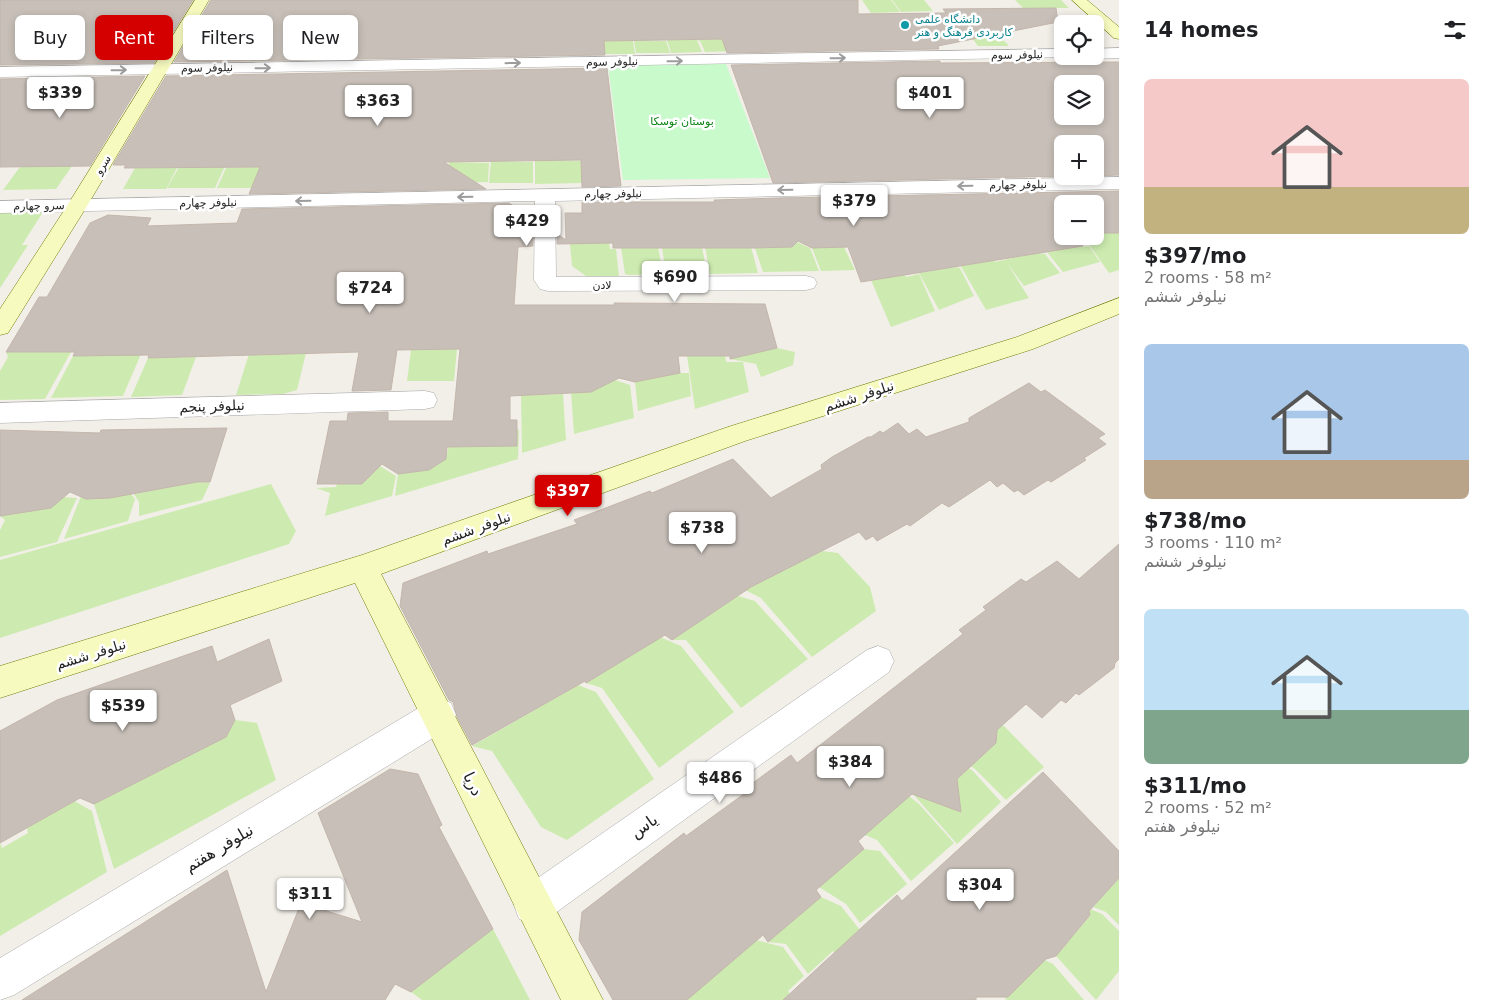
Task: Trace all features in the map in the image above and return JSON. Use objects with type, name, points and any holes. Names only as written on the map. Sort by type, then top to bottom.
[{"type":"street","name":"سرو","points":[[0,327],[162,69],[202,0]]},
{"type":"street","points":[[1079,0],[1119,34]]},
{"type":"street","name":"نیلوفر سوم","points":[[0,72],[1054,54]]},
{"type":"street","points":[[1104,54],[1119,54]]},
{"type":"street","name":"نیلوفر چهارم","points":[[77,206],[1119,183]]},
{"type":"street","name":"لادن","points":[[545,195],[545,280],[548,284],[806,283]]},
{"type":"street","name":"سرو چهارم","points":[[0,207],[77,206]]},
{"type":"street","name":"نیلوفر ششم","points":[[0,682],[362,568],[737,434],[1025,343],[1119,306]]},
{"type":"street","name":"نیلوفر پنجم","points":[[0,413],[425,400]]},
{"type":"street","name":"دریا","points":[[362,568],[439,715],[533,905],[583,1000]]},
{"type":"street","name":"یاس","points":[[533,905],[878,661]]},
{"type":"street","name":"نیلوفر هفتم","points":[[0,981],[439,715]]},
{"type":"green space","points":[[862,0],[891,0],[900,12],[871,13]]},
{"type":"green space","points":[[892,0],[924,0],[933,11],[901,12]]},
{"type":"green space","points":[[1015,0],[1061,0],[1069,8],[1023,8]]},
{"type":"green space","points":[[969,34],[996,36],[1005,41],[1009,46],[978,46]]},
{"type":"green space","points":[[726,39],[737,51],[705,52],[700,41],[697,40],[702,52],[671,53],[667,40]]},
{"type":"green space","points":[[591,41],[633,41],[635,54],[599,54]]},
{"type":"green space","points":[[634,41],[666,41],[670,53],[636,53]]},
{"type":"green space","name":"بوستان توسکا","points":[[726,64],[770,178],[623,180],[608,65]]},
{"type":"green space","points":[[491,161],[533,162],[533,183],[489,183]]},
{"type":"green space","points":[[535,161],[581,161],[582,183],[535,184]]},
{"type":"green space","points":[[449,162],[489,163],[488,182],[447,183]]},
{"type":"green space","points":[[72,166],[56,189],[3,190],[20,167]]},
{"type":"green space","points":[[225,166],[215,188],[167,188],[179,167]]},
{"type":"green space","points":[[135,168],[177,168],[166,189],[123,189]]},
{"type":"green space","points":[[226,168],[269,168],[261,188],[217,188]]},
{"type":"green space","points":[[43,212],[22,245],[28,245],[0,288],[0,213]]},
{"type":"green space","points":[[1104,233],[1119,233],[1119,270],[1109,273],[1089,245],[1104,245]]},
{"type":"green space","points":[[797,242],[810,248],[819,271],[763,272],[755,248],[792,247]]},
{"type":"green space","points":[[609,243],[610,249],[616,249],[619,276],[586,276],[572,266],[570,244]]},
{"type":"green space","points":[[1089,246],[1100,262],[1063,272],[1046,251]]},
{"type":"green space","points":[[621,247],[658,247],[663,274],[625,274]]},
{"type":"green space","points":[[702,247],[707,273],[666,273],[662,248]]},
{"type":"green space","points":[[705,247],[751,247],[758,273],[710,274]]},
{"type":"green space","points":[[844,247],[855,270],[821,271],[812,248]]},
{"type":"green space","points":[[1035,253],[1045,254],[1060,273],[1024,286],[1007,263],[1029,298],[986,310],[955,256],[991,254],[995,262]]},
{"type":"green space","points":[[955,267],[960,268],[974,296],[939,310],[919,273]]},
{"type":"green space","points":[[904,274],[906,277],[919,274],[935,311],[891,327],[871,280]]},
{"type":"green space","points":[[777,348],[795,352],[793,365],[761,377],[756,364],[730,359]]},
{"type":"green space","points":[[457,349],[454,381],[407,381],[411,350]]},
{"type":"green space","points":[[6,352],[71,352],[45,399],[0,400],[0,371],[8,357]]},
{"type":"green space","points":[[306,353],[297,390],[283,394],[236,395],[249,354]]},
{"type":"green space","points":[[141,354],[123,396],[51,398],[73,356]]},
{"type":"green space","points":[[725,355],[726,362],[743,362],[749,392],[695,409],[687,356]]},
{"type":"green space","points":[[196,357],[182,395],[131,397],[148,358]]},
{"type":"green space","points":[[689,373],[691,396],[638,411],[635,382]]},
{"type":"green space","points":[[615,380],[630,385],[634,418],[574,434],[571,392]]},
{"type":"green space","points":[[563,394],[566,440],[522,453],[521,395]]},
{"type":"green space","points":[[510,427],[519,430],[518,459],[395,496],[398,474],[429,470],[446,459],[452,431],[460,447],[505,446]]},
{"type":"green space","points":[[380,466],[396,476],[392,496],[325,516],[330,493],[316,488],[336,487],[337,484],[357,484],[357,479],[367,479]]},
{"type":"green space","points":[[197,482],[210,483],[202,500],[139,516],[139,502],[134,494]]},
{"type":"green space","points":[[271,484],[296,531],[289,544],[0,638],[0,560]]},
{"type":"green space","points":[[129,492],[135,499],[128,521],[64,539],[81,496],[99,499]]},
{"type":"green space","points":[[63,497],[77,498],[57,542],[0,557],[0,530],[5,520],[0,516],[51,508]]},
{"type":"green space","points":[[822,551],[838,553],[870,587],[876,611],[812,657],[761,598],[745,590]]},
{"type":"green space","points":[[738,596],[755,601],[808,659],[741,708],[686,640],[672,640]]},
{"type":"green space","points":[[653,634],[681,646],[734,712],[659,768],[602,688],[586,683],[649,645]]},
{"type":"green space","points":[[578,685],[596,692],[654,779],[567,840],[541,827],[492,751],[472,746]]},
{"type":"green space","points":[[235,720],[257,723],[276,780],[114,869],[94,804],[226,737]]},
{"type":"green space","points":[[997,726],[1004,726],[1044,767],[1006,800],[975,769],[960,760],[975,762],[996,743]]},
{"type":"green space","points":[[955,761],[972,770],[1001,802],[957,844],[913,794]]},
{"type":"green space","points":[[909,796],[919,804],[954,843],[911,881],[877,840],[865,835]]},
{"type":"green space","points":[[69,798],[92,811],[107,872],[0,936],[0,842],[2,848],[28,833],[27,828],[66,806],[64,801]]},
{"type":"green space","points":[[864,849],[880,851],[907,884],[860,923],[846,904],[819,887]]},
{"type":"green space","points":[[1119,878],[1119,925],[1106,912],[1093,907]]},
{"type":"green space","points":[[821,897],[841,906],[874,948],[849,972],[833,951],[808,974],[786,944],[768,942]]},
{"type":"green space","points":[[1088,908],[1102,914],[1119,931],[1119,971],[1096,1000],[1056,956],[1090,916]]},
{"type":"green space","points":[[493,929],[530,1000],[422,1000],[411,992]]},
{"type":"green space","points":[[756,940],[783,947],[804,976],[788,991],[794,1000],[687,1000]]},
{"type":"green space","points":[[1045,960],[1053,964],[1084,1000],[1007,1000],[1004,997],[1008,997]]},
{"type":"building","points":[[0,0],[193,0],[173,32],[173,15],[95,15],[95,60],[156,60],[154,63],[0,65]]},
{"type":"building","points":[[211,0],[858,0],[858,14],[946,13],[943,9],[1056,8],[1057,15],[1054,15],[1054,23],[938,46],[939,49],[727,53],[722,39],[604,41],[605,55],[358,59],[358,15],[283,15],[283,60],[297,60],[174,62],[183,47],[183,60],[273,60],[273,15],[202,15]]},
{"type":"building","points":[[940,61],[940,63],[1054,62],[1054,65],[1104,65],[1104,62],[1119,62],[1119,175],[1104,176],[1104,135],[1054,135],[1054,176],[773,183],[731,65]]},
{"type":"building","points":[[607,68],[621,186],[582,187],[581,160],[444,162],[486,189],[249,194],[260,167],[124,168],[126,165],[113,165],[166,76]]},
{"type":"building","points":[[145,76],[90,166],[0,167],[0,79]]},
{"type":"building","points":[[1119,191],[1119,233],[1104,233],[1104,195],[1054,195],[1054,245],[1083,246],[861,282],[848,247],[812,248],[798,241],[792,247],[755,248],[613,248],[613,243],[557,244],[557,234],[566,240],[565,213],[582,213],[582,202],[715,202],[714,200]]},
{"type":"building","points":[[509,203],[533,219],[533,246],[518,247],[514,305],[615,305],[614,303],[765,304],[777,348],[730,359],[730,356],[678,356],[680,373],[635,382],[619,378],[591,392],[510,396],[510,420],[517,420],[517,446],[447,447],[446,459],[429,470],[398,474],[382,464],[362,484],[317,484],[330,421],[347,421],[348,413],[388,412],[388,421],[453,421],[460,349],[397,350],[391,390],[352,391],[359,352],[148,358],[149,355],[73,356],[75,352],[6,352],[39,297],[47,297],[90,223],[108,215],[151,218],[147,226],[237,223],[242,209]]},
{"type":"building","points":[[1029,383],[1041,392],[1045,390],[1105,434],[1098,438],[1106,444],[1084,458],[1086,460],[1051,482],[1048,480],[1024,495],[1018,490],[1014,492],[1003,483],[997,487],[990,480],[949,507],[942,503],[910,526],[907,524],[877,541],[873,536],[866,540],[859,532],[751,587],[672,640],[665,635],[586,683],[585,681],[472,745],[457,717],[453,702],[449,700],[400,606],[403,583],[487,551],[488,554],[577,524],[574,520],[650,491],[652,493],[733,459],[771,498],[822,469],[821,465],[832,457],[880,431],[883,433],[898,423],[909,434],[917,429],[926,437],[969,422],[969,418]]},
{"type":"building","points":[[227,428],[210,482],[197,482],[110,498],[86,499],[70,492],[51,508],[0,516],[0,430],[100,433],[101,430]]},
{"type":"building","points":[[1119,544],[1119,659],[1115,663],[1114,668],[1079,695],[1076,693],[1066,703],[1061,700],[1042,718],[1026,704],[997,730],[996,743],[957,779],[961,812],[912,794],[858,841],[864,849],[816,890],[821,897],[768,942],[763,935],[687,1000],[613,1000],[579,940],[582,912],[684,833],[686,836],[748,791],[746,788],[791,755],[797,763],[963,634],[959,630],[986,610],[983,607],[1021,579],[1026,582],[1057,561],[1079,579]]},
{"type":"building","points":[[269,639],[282,681],[230,705],[235,720],[226,737],[94,804],[80,798],[0,843],[0,731],[57,700],[212,646],[217,662]]},
{"type":"building","points":[[390,769],[418,774],[442,825],[439,827],[493,929],[411,992],[395,984],[385,1000],[22,1000],[227,870],[266,992],[301,903],[362,922],[318,813]]},
{"type":"building","points":[[1043,772],[1119,851],[1119,878],[1089,911],[1090,915],[1056,956],[1046,959],[1008,997],[976,997],[976,1000],[783,1000],[897,895],[902,901]]},
{"type":"place","name":"دانشگاه علمی کاربردی فرهنگ و هنر","points":[[905,25]]}]
